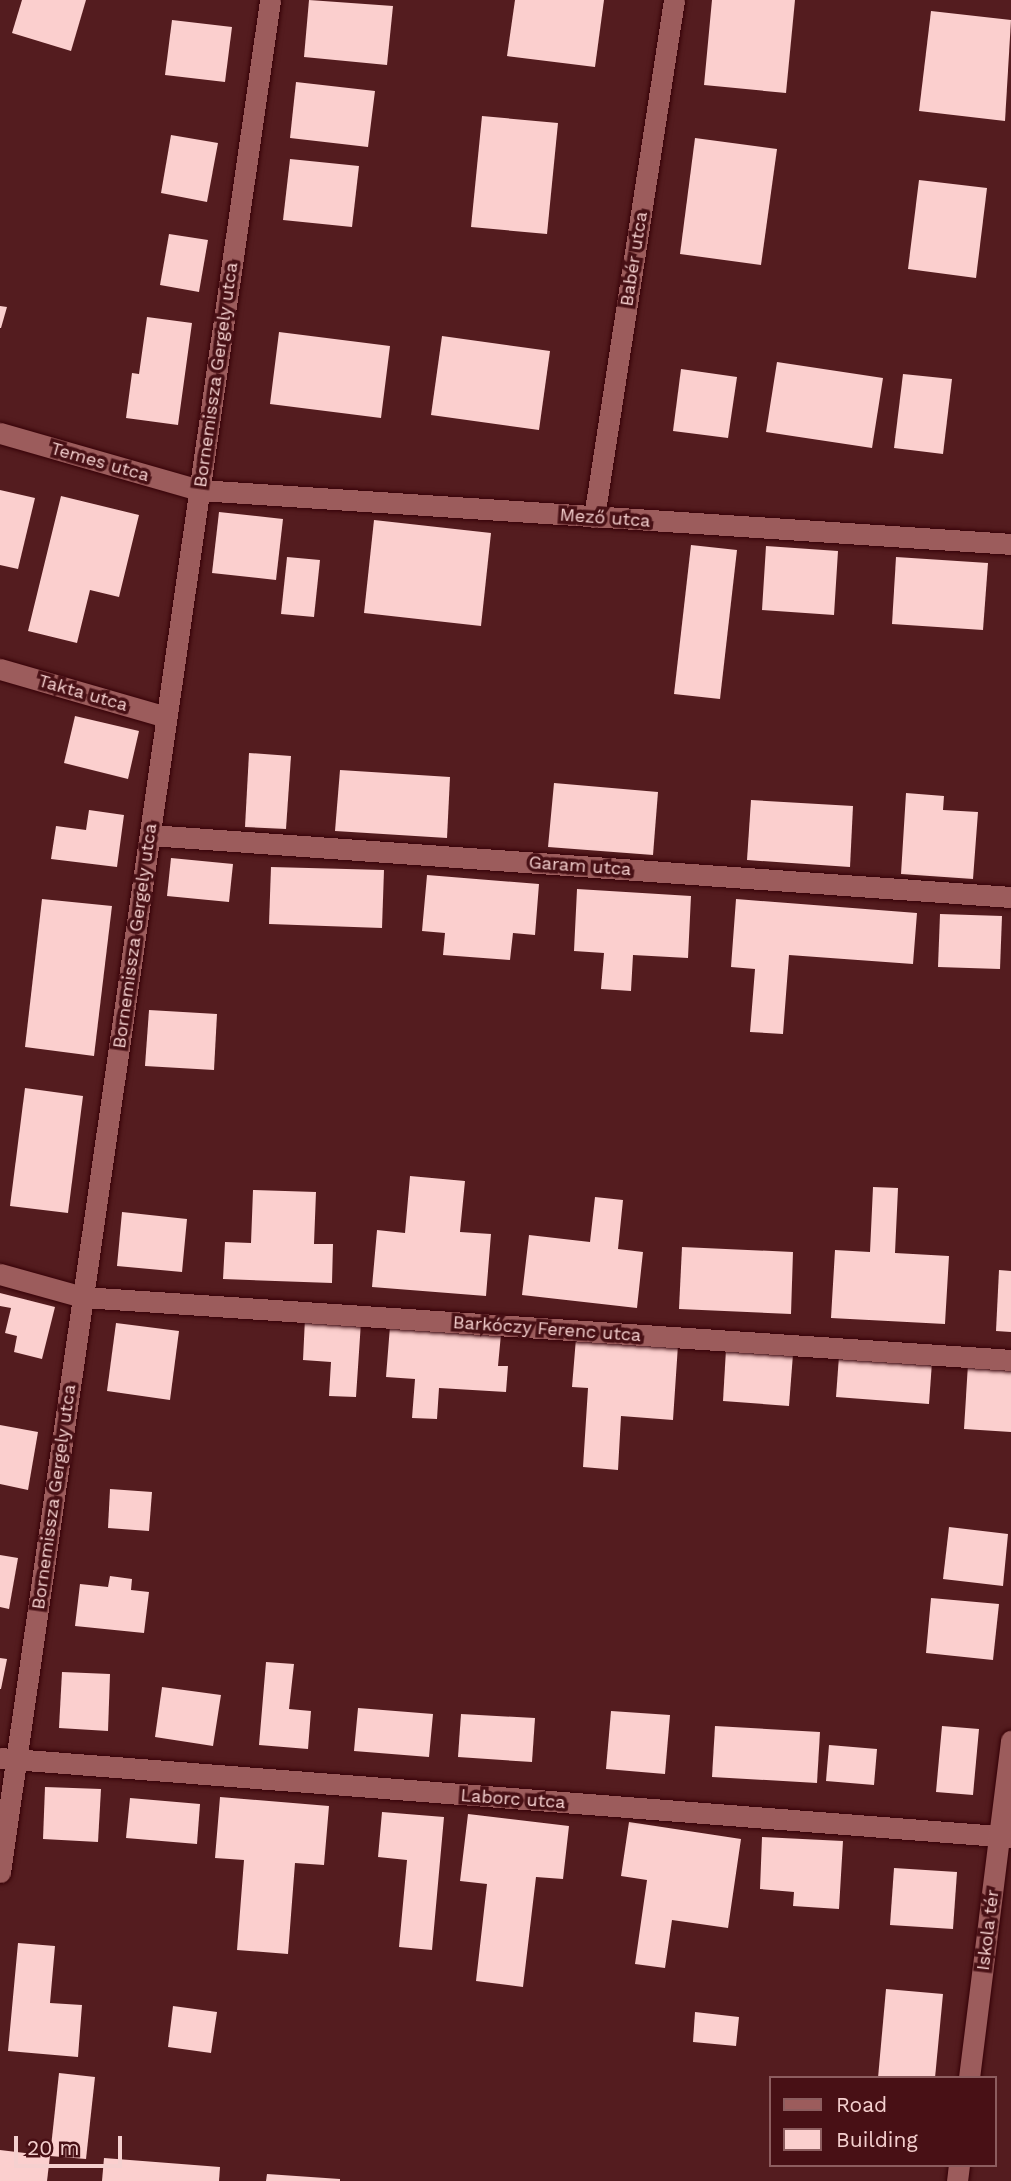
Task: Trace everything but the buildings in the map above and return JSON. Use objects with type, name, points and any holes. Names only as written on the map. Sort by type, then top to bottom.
[{"type":"street","name":"Bornemissza Gergely utca","points":[[0,1872],[8,1760],[83,1297],[270,0]]},
{"type":"street","name":"Babér utca","points":[[594,517],[674,0]]},
{"type":"street","name":"Temes utca","points":[[0,433],[199,491]]},
{"type":"street","name":"Mező utca","points":[[199,491],[1011,544]]},
{"type":"street","name":"Takta utca","points":[[0,669],[166,717]]},
{"type":"street","name":"Garam utca","points":[[150,835],[1011,897]]},
{"type":"street","name":"Barkóczy Ferenc utca","points":[[0,1274],[83,1297],[1011,1360]]},
{"type":"street","name":"Iskola tér","points":[[969,2076],[1005,1836],[1011,1741]]},
{"type":"street","name":"Laborc utca","points":[[8,1760],[1005,1836]]}]
